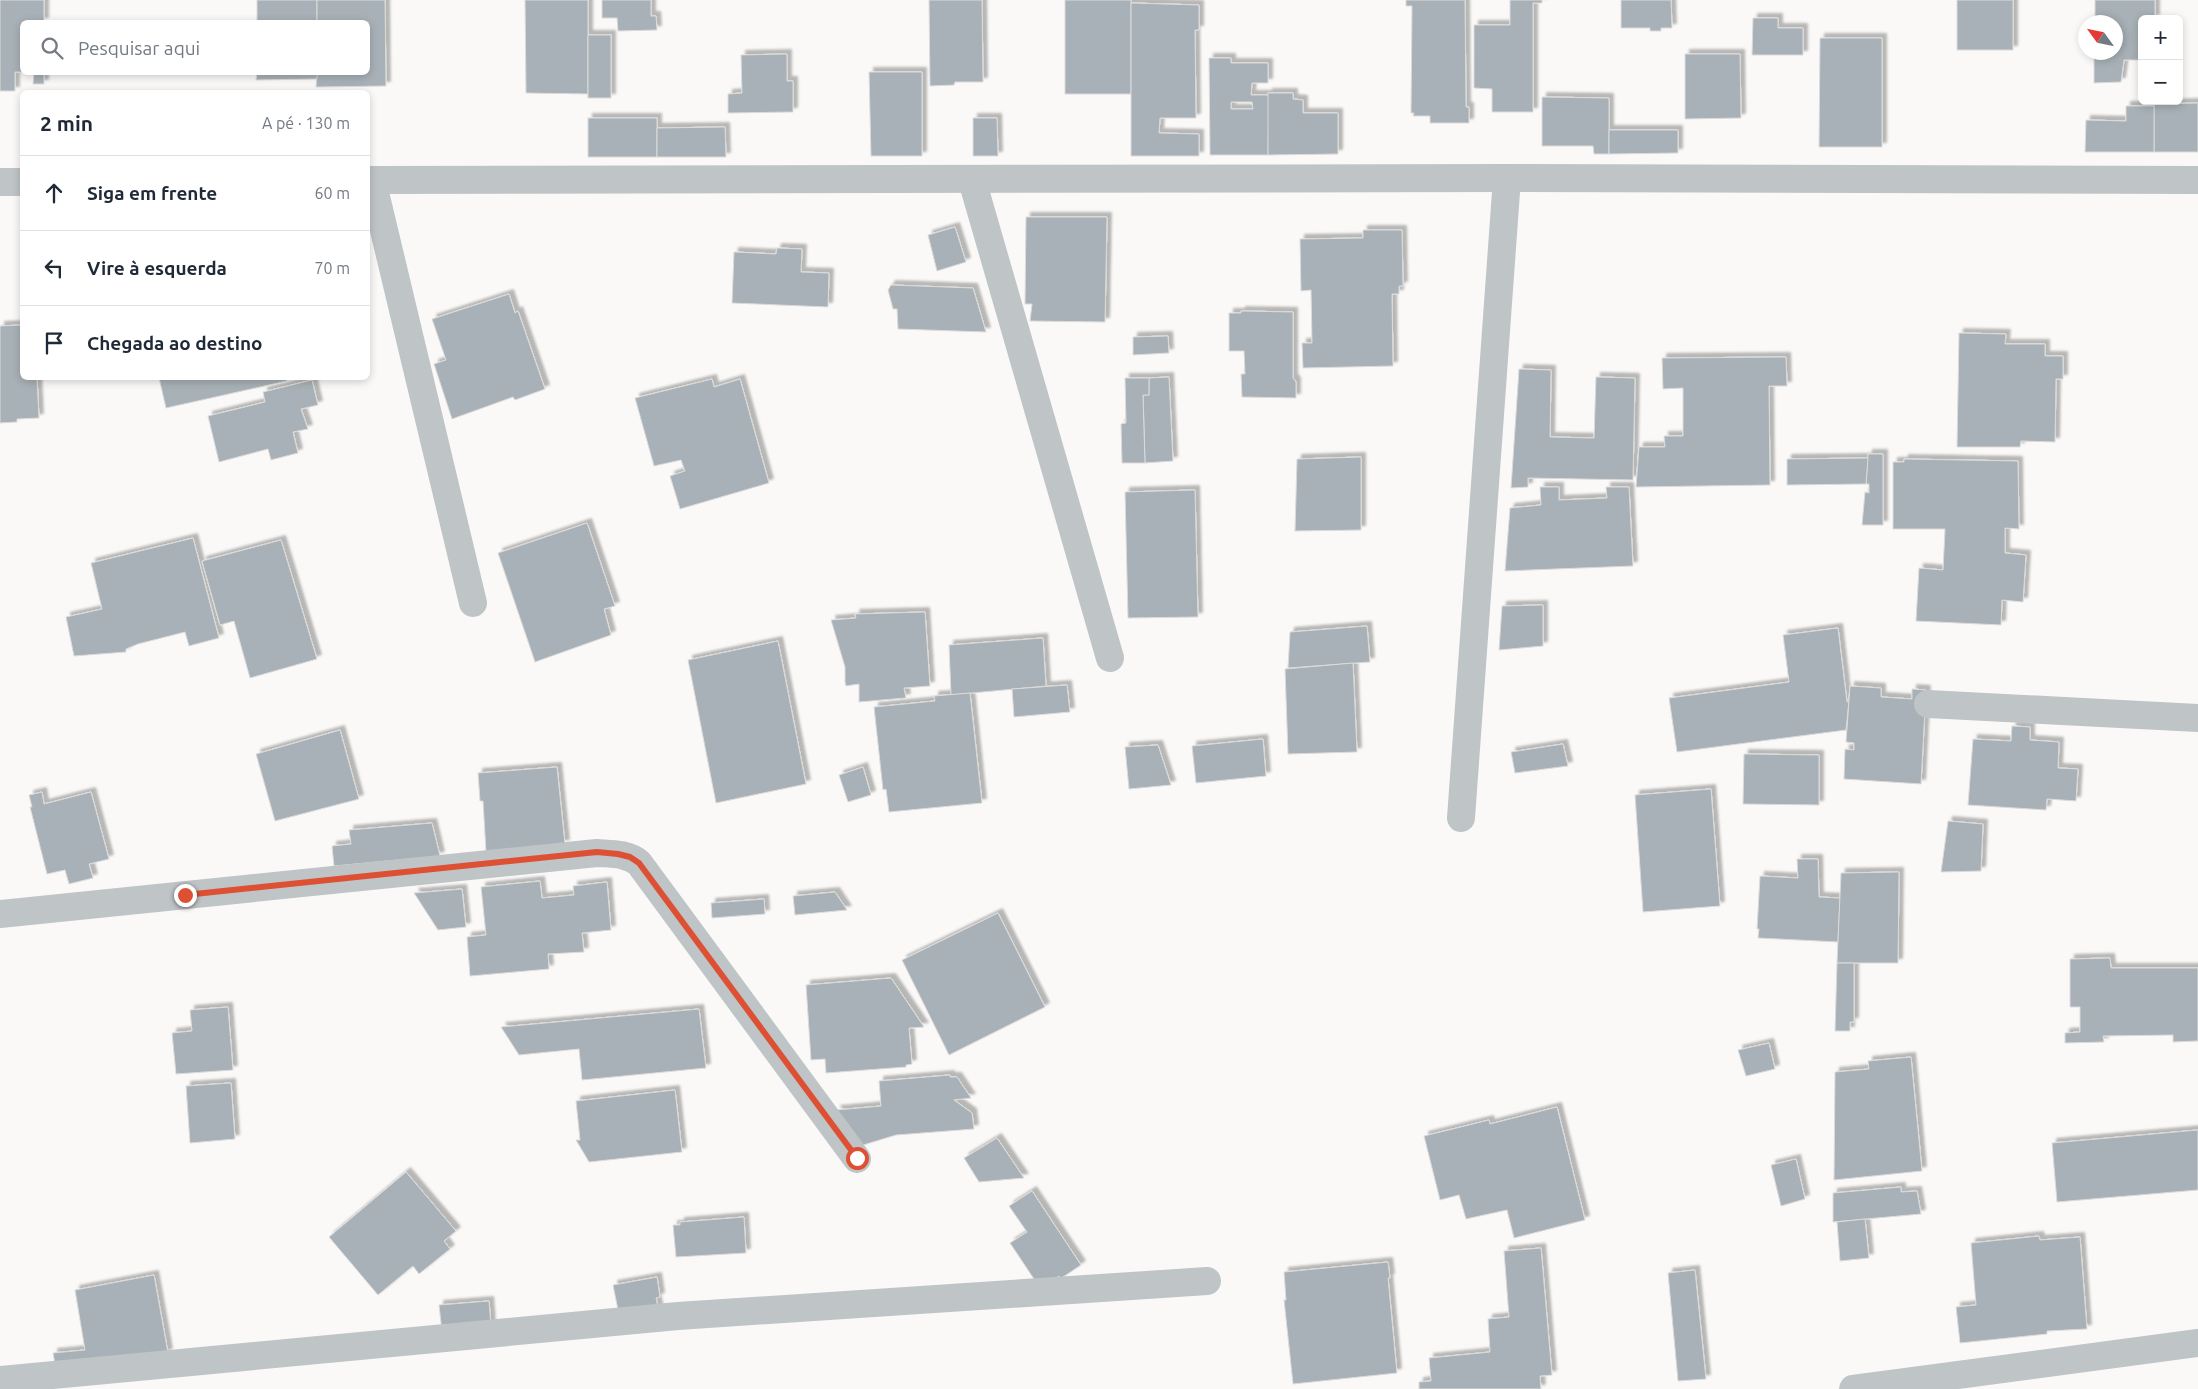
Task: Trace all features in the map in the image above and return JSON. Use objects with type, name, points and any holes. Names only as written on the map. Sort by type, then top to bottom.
[{"type":"street","points":[[1461,818],[1507,178]]},
{"type":"street","points":[[473,603],[370,180],[1507,178],[2198,180]]},
{"type":"street","points":[[972,180],[1110,658]]},
{"type":"street","points":[[0,182],[20,182]]},
{"type":"street","points":[[1928,704],[2198,718]]},
{"type":"street","points":[[0,914],[597,852],[630,857],[639,863],[857,1158]]},
{"type":"street","points":[[0,1380],[678,1316],[1207,1280]]},
{"type":"street","points":[[1853,1389],[2198,1343]]},
{"type":"building","points":[[0,0],[44,0],[44,20],[20,20],[20,72],[15,72],[15,91],[0,91]]},
{"type":"building","points":[[257,0],[317,0],[317,20],[257,20]]},
{"type":"building","points":[[317,0],[385,0],[386,86],[316,87],[317,75],[370,75],[370,20],[317,20]]},
{"type":"building","points":[[525,0],[588,0],[588,94],[526,93]]},
{"type":"building","points":[[602,0],[651,0],[651,16],[656,16],[657,30],[618,31],[617,18],[602,18]]},
{"type":"building","points":[[929,0],[982,0],[983,82],[955,82],[954,85],[930,86]]},
{"type":"building","points":[[1065,0],[1131,0],[1131,94],[1065,94]]},
{"type":"building","points":[[1406,0],[1465,0],[1466,107],[1469,107],[1469,123],[1430,123],[1430,116],[1413,116],[1414,113],[1411,113],[1412,6],[1406,6]]},
{"type":"building","points":[[1510,0],[1542,0],[1542,3],[1533,3],[1533,112],[1492,112],[1492,89],[1474,88],[1474,25],[1510,25]]},
{"type":"building","points":[[1621,0],[1671,0],[1672,28],[1650,31],[1650,28],[1621,28]]},
{"type":"building","points":[[1957,0],[2013,0],[2013,50],[1957,50]]},
{"type":"building","points":[[2095,0],[2155,0],[2155,15],[2138,15],[2138,60],[2124,60],[2121,82],[2094,83],[2094,60],[2123,60],[2123,15],[2095,15]]},
{"type":"building","points":[[1131,3],[1199,5],[1199,30],[1195,30],[1196,118],[1160,118],[1159,133],[1199,134],[1199,156],[1131,156]]},
{"type":"building","points":[[1753,18],[1778,18],[1778,28],[1803,28],[1803,55],[1752,55]]},
{"type":"building","points":[[588,35],[611,35],[611,98],[588,98]]},
{"type":"building","points":[[1820,38],[1882,38],[1882,147],[1819,147]]},
{"type":"building","points":[[787,54],[787,81],[793,81],[793,112],[728,113],[728,94],[742,93],[741,55]]},
{"type":"building","points":[[1685,54],[1740,54],[1741,118],[1685,119]]},
{"type":"building","points":[[1209,58],[1231,58],[1231,63],[1268,63],[1268,83],[1252,83],[1251,95],[1269,95],[1268,155],[1210,155]],"holes":[[[1231,102],[1252,102],[1253,109],[1231,109]]]},
{"type":"building","points":[[869,72],[922,72],[922,156],[871,156]]},
{"type":"building","points":[[34,75],[44,75],[44,84],[33,84]]},
{"type":"building","points":[[257,75],[317,75],[317,79],[256,80]]},
{"type":"building","points":[[1268,93],[1293,93],[1293,99],[1303,100],[1303,113],[1338,113],[1338,154],[1268,155]]},
{"type":"building","points":[[1542,97],[1609,98],[1609,154],[1594,154],[1593,146],[1542,146]]},
{"type":"building","points":[[2183,103],[2198,103],[2198,152],[2154,152],[2154,105],[2183,105]]},
{"type":"building","points":[[2126,106],[2154,106],[2154,152],[2085,152],[2086,120],[2126,121]]},
{"type":"building","points":[[588,118],[657,118],[657,157],[588,157]]},
{"type":"building","points":[[973,118],[997,118],[998,156],[973,156]]},
{"type":"building","points":[[725,127],[726,157],[657,157],[657,128]]},
{"type":"building","points":[[1609,130],[1678,130],[1678,153],[1609,154]]},
{"type":"building","points":[[1026,217],[1107,217],[1105,322],[1030,321],[1032,304],[1025,304]]},
{"type":"building","points":[[955,227],[966,262],[937,271],[928,235]]},
{"type":"building","points":[[1363,230],[1402,230],[1403,286],[1399,286],[1399,294],[1392,294],[1393,366],[1303,368],[1302,343],[1312,343],[1311,290],[1301,291],[1300,239],[1363,238]]},
{"type":"building","points":[[777,248],[802,249],[801,272],[829,273],[828,307],[732,303],[734,252],[776,254]]},
{"type":"building","points":[[891,285],[973,288],[986,332],[898,329],[897,309],[893,309],[888,290]]},
{"type":"building","points":[[509,294],[515,313],[518,311],[545,389],[515,400],[513,397],[452,419],[434,364],[446,360],[432,319]]},
{"type":"building","points":[[1241,311],[1293,312],[1293,378],[1296,382],[1296,398],[1242,397],[1241,374],[1245,374],[1244,351],[1229,351],[1229,313],[1241,313]]},
{"type":"building","points":[[20,325],[20,380],[37,380],[39,418],[17,419],[17,422],[0,423],[0,326]]},
{"type":"building","points":[[1959,333],[2006,334],[2005,344],[2045,344],[2045,356],[2063,356],[2063,379],[2056,379],[2055,442],[2021,441],[2020,447],[1957,447]]},
{"type":"building","points":[[1168,336],[1169,353],[1133,355],[1133,337]]},
{"type":"building","points":[[1786,357],[1787,386],[1769,386],[1770,485],[1636,487],[1639,447],[1665,447],[1664,436],[1683,436],[1683,388],[1663,389],[1662,358]]},
{"type":"building","points":[[1519,369],[1551,370],[1550,437],[1594,438],[1596,377],[1635,378],[1633,480],[1528,478],[1528,487],[1511,488]]},
{"type":"building","points":[[1169,377],[1173,461],[1145,463],[1143,395],[1149,395],[1149,378]]},
{"type":"building","points":[[1125,378],[1149,378],[1149,395],[1143,395],[1145,463],[1122,463],[1121,424],[1126,423]]},
{"type":"building","points":[[712,379],[714,387],[740,379],[769,483],[680,509],[670,476],[685,471],[681,460],[654,466],[635,398]]},
{"type":"building","points":[[159,380],[287,381],[166,408]]},
{"type":"building","points":[[312,380],[318,405],[301,409],[308,429],[293,432],[298,453],[271,460],[268,449],[219,462],[208,416],[265,402],[263,392]]},
{"type":"building","points":[[1868,454],[1883,454],[1883,525],[1862,525],[1865,492],[1869,493],[1869,484],[1866,484]]},
{"type":"building","points":[[1361,457],[1361,530],[1295,531],[1297,459]]},
{"type":"building","points":[[1868,458],[1866,484],[1787,485],[1787,459]]},
{"type":"building","points":[[1904,459],[2018,461],[2019,529],[2005,528],[2005,553],[2026,555],[2023,602],[2002,600],[2001,625],[1916,621],[1919,568],[1943,570],[1945,529],[1893,529],[1893,462],[1904,462]]},
{"type":"building","points":[[1540,487],[1559,487],[1559,500],[1607,498],[1606,487],[1629,487],[1633,566],[1505,571],[1510,508],[1541,505]]},
{"type":"building","points":[[1195,490],[1198,617],[1128,618],[1125,492]]},
{"type":"building","points":[[587,523],[615,606],[604,609],[611,635],[535,662],[498,553]]},
{"type":"building","points":[[193,538],[219,638],[189,646],[185,632],[138,644],[126,649],[126,652],[74,656],[66,617],[102,609],[91,563]]},
{"type":"building","points":[[281,540],[317,659],[250,678],[234,621],[220,625],[202,561]]},
{"type":"building","points":[[1543,605],[1543,646],[1499,650],[1502,606]]},
{"type":"building","points":[[925,612],[930,686],[904,688],[906,698],[859,702],[859,684],[846,686],[845,667],[831,620],[856,618],[855,614]]},
{"type":"building","points":[[1367,626],[1370,662],[1288,668],[1290,632]]},
{"type":"building","points":[[1838,628],[1847,702],[1849,701],[1846,730],[1677,752],[1669,698],[1789,682],[1783,635]]},
{"type":"building","points":[[1043,638],[1046,686],[951,695],[949,645]]},
{"type":"building","points":[[778,641],[806,784],[716,803],[688,660]]},
{"type":"building","points":[[1353,663],[1357,752],[1288,754],[1285,669]]},
{"type":"building","points":[[1067,685],[1070,712],[1014,717],[1012,689]]},
{"type":"building","points":[[1850,686],[1881,688],[1881,697],[1912,699],[1912,689],[1926,690],[1921,784],[1844,779],[1845,749],[1854,750],[1854,743],[1846,742]]},
{"type":"building","points":[[970,693],[982,803],[889,812],[886,789],[883,790],[874,707],[935,701],[934,696]]},
{"type":"building","points":[[2012,726],[2030,727],[2030,740],[2059,742],[2058,768],[2078,769],[2076,801],[2047,799],[2046,810],[1968,805],[1973,739],[2011,741]]},
{"type":"building","points":[[340,730],[359,799],[275,821],[256,754]]},
{"type":"building","points":[[1263,739],[1266,776],[1196,783],[1192,746]]},
{"type":"building","points":[[1563,744],[1568,766],[1515,773],[1511,752]]},
{"type":"building","points":[[1158,745],[1171,785],[1129,789],[1125,747]]},
{"type":"building","points":[[1744,754],[1819,755],[1819,805],[1743,804]]},
{"type":"building","points":[[557,767],[565,844],[486,852],[483,801],[480,801],[478,773]]},
{"type":"building","points":[[863,767],[871,795],[848,802],[839,775]]},
{"type":"building","points":[[1711,789],[1720,906],[1643,912],[1635,795]]},
{"type":"building","points":[[42,792],[44,804],[91,792],[109,859],[89,864],[93,878],[69,884],[65,870],[47,874],[30,807],[32,807],[29,795]]},
{"type":"building","points":[[1948,821],[1983,824],[1981,871],[1941,872]]},
{"type":"building","points":[[432,823],[440,856],[334,866],[332,846],[351,844],[349,830]]},
{"type":"building","points":[[1797,859],[1818,859],[1819,897],[1840,898],[1838,942],[1758,938],[1760,876],[1798,878]]},
{"type":"building","points":[[1899,872],[1898,963],[1837,963],[1841,873]]},
{"type":"building","points":[[540,881],[542,898],[574,895],[573,886],[607,882],[611,930],[582,933],[584,952],[548,954],[549,969],[470,976],[467,937],[486,935],[481,887]]},
{"type":"building","points":[[462,889],[466,927],[438,930],[414,893]]},
{"type":"building","points":[[835,892],[847,910],[795,915],[793,896]]},
{"type":"building","points":[[764,899],[765,914],[712,918],[711,903]]},
{"type":"building","points":[[998,913],[1045,1007],[949,1055],[902,960]]},
{"type":"building","points":[[2110,958],[2111,968],[2198,968],[2198,1041],[2173,1042],[2173,1035],[2103,1036],[2104,1042],[2065,1043],[2065,1033],[2080,1032],[2080,1007],[2070,1007],[2070,959]]},
{"type":"building","points":[[1837,963],[1854,963],[1854,1022],[1850,1022],[1850,1031],[1835,1031]]},
{"type":"building","points":[[891,978],[924,1027],[909,1028],[912,1064],[906,1065],[906,1067],[826,1073],[825,1059],[811,1060],[806,985]]},
{"type":"building","points":[[228,1007],[233,1070],[176,1074],[172,1033],[192,1031],[190,1010]]},
{"type":"building","points":[[699,1009],[706,1068],[582,1080],[579,1049],[519,1055],[501,1027]]},
{"type":"building","points":[[1769,1043],[1775,1069],[1746,1076],[1738,1050]]},
{"type":"building","points":[[1911,1057],[1922,1171],[1834,1180],[1835,1072],[1869,1069],[1868,1061]]},
{"type":"building","points":[[950,1075],[950,1077],[957,1077],[971,1098],[954,1100],[972,1113],[974,1129],[896,1135],[860,1146],[836,1110],[881,1106],[879,1081]]},
{"type":"building","points":[[231,1083],[235,1139],[190,1143],[186,1086]]},
{"type":"building","points":[[675,1090],[682,1152],[589,1162],[576,1140],[580,1140],[576,1101]]},
{"type":"building","points":[[1557,1107],[1585,1220],[1514,1238],[1507,1210],[1466,1219],[1459,1195],[1440,1200],[1424,1136],[1489,1120],[1490,1124]]},
{"type":"building","points":[[2198,1130],[2198,1190],[2057,1202],[2052,1143]]},
{"type":"building","points":[[997,1138],[1024,1178],[979,1182],[964,1158]]},
{"type":"building","points":[[1796,1159],[1805,1199],[1781,1206],[1771,1165]]},
{"type":"building","points":[[406,1172],[456,1231],[444,1241],[450,1249],[419,1274],[413,1266],[378,1295],[329,1237]]},
{"type":"building","points":[[1901,1187],[1901,1192],[1917,1191],[1921,1214],[1833,1222],[1833,1193]]},
{"type":"building","points":[[1032,1191],[1081,1265],[1060,1279],[1059,1276],[1040,1288],[1010,1243],[1027,1232],[1009,1206]]},
{"type":"building","points":[[744,1217],[746,1253],[676,1257],[673,1225],[680,1225],[680,1222]]},
{"type":"building","points":[[1865,1219],[1869,1258],[1840,1261],[1837,1222]]},
{"type":"building","points":[[2039,1236],[2040,1240],[2080,1237],[2087,1329],[2047,1331],[2047,1334],[1960,1343],[1956,1307],[1976,1305],[1971,1243]]},
{"type":"building","points":[[1541,1248],[1552,1375],[1540,1376],[1541,1389],[1419,1389],[1419,1382],[1431,1381],[1429,1358],[1490,1352],[1488,1319],[1509,1317],[1504,1251]]},
{"type":"building","points":[[1388,1262],[1397,1373],[1293,1384],[1284,1300],[1286,1300],[1284,1272]]},
{"type":"building","points":[[1695,1270],[1706,1379],[1678,1381],[1668,1273]]},
{"type":"building","points":[[154,1275],[168,1353],[58,1381],[53,1353],[85,1350],[75,1290]]},
{"type":"building","points":[[657,1277],[660,1297],[656,1298],[660,1316],[620,1320],[613,1285]]},
{"type":"building","points":[[489,1301],[492,1338],[443,1341],[439,1305]]},
{"type":"route","points":[[185,895],[597,852],[630,857],[639,863],[857,1158]]}]
